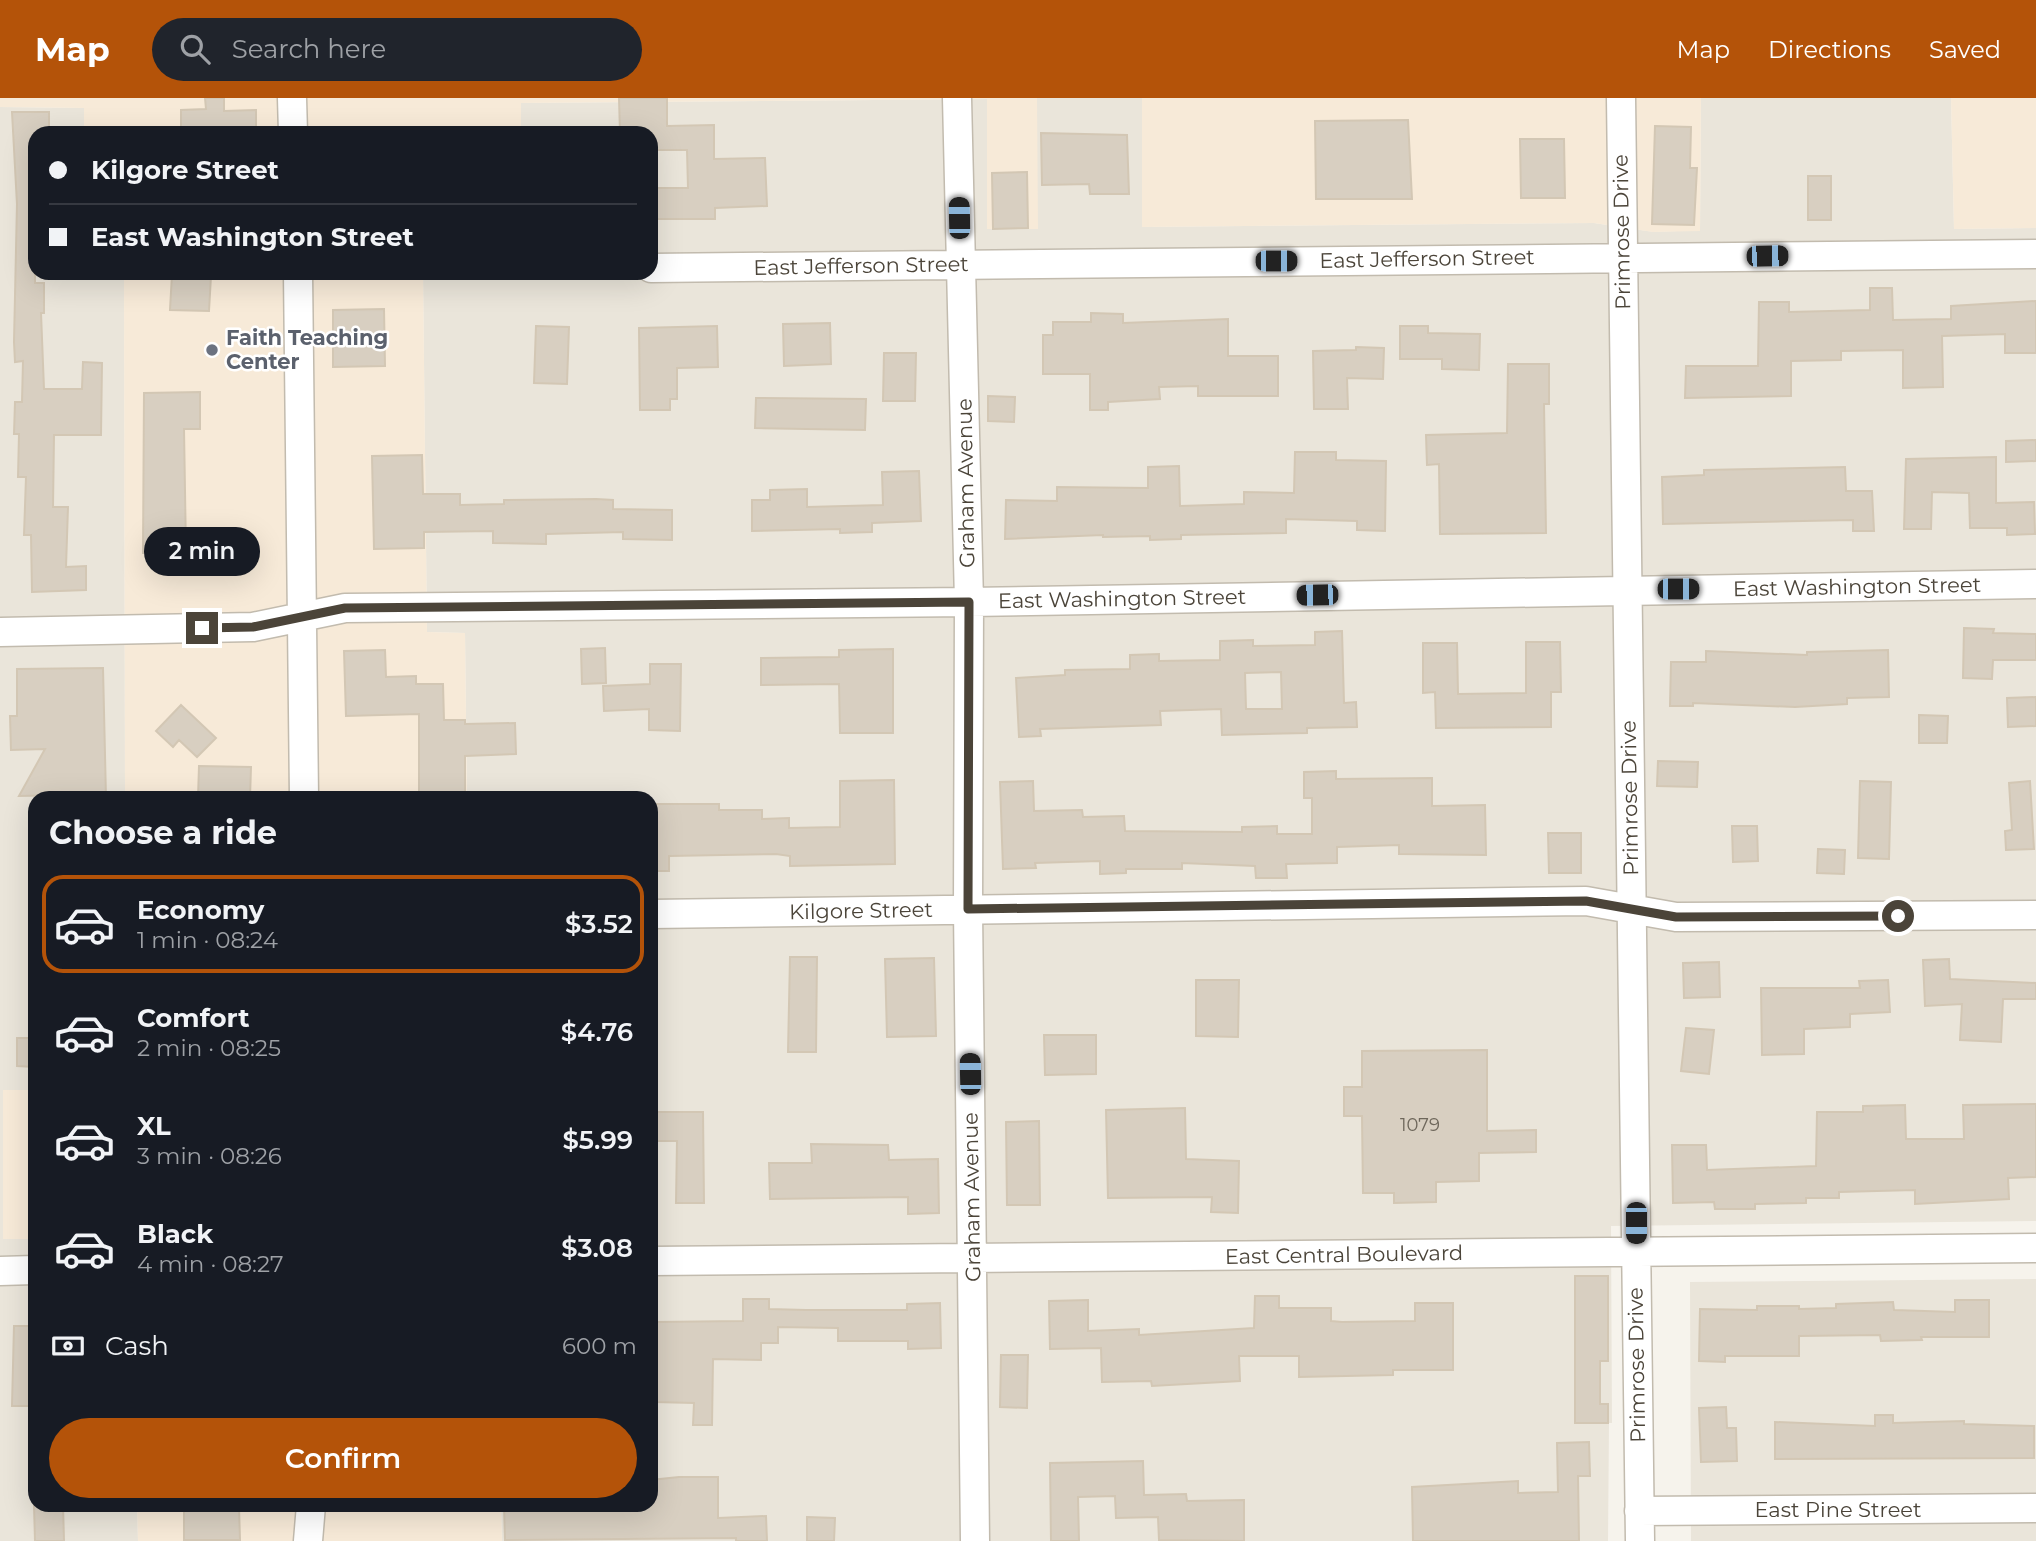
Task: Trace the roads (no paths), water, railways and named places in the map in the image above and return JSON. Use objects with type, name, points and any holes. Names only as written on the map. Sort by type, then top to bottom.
[{"type":"street","points":[[292,98],[293,126]]},
{"type":"street","name":"Graham Avenue","points":[[957,98],[969,602],[968,909],[975,1541]]},
{"type":"street","name":"Primrose Drive","points":[[1620,98],[1640,1541]]},
{"type":"street","name":"East Jefferson Street","points":[[658,268],[2036,254]]},
{"type":"street","points":[[298,280],[304,791]]},
{"type":"street","name":"East Washington Street","points":[[0,632],[253,627],[345,608],[969,602],[2036,584]]},
{"type":"street","name":"Kilgore Street","points":[[658,914],[1586,901],[1676,917],[2036,915]]},
{"type":"street","name":"East Central Boulevard","points":[[658,1261],[2036,1248]]},
{"type":"street","points":[[0,1271],[28,1270]]},
{"type":"street","name":"East Pine Street","points":[[1639,1511],[2036,1508]]},
{"type":"street","points":[[308,1541],[310,1512]]},
{"type":"place","name":"Faith Teaching Center","points":[[212,350]]}]
